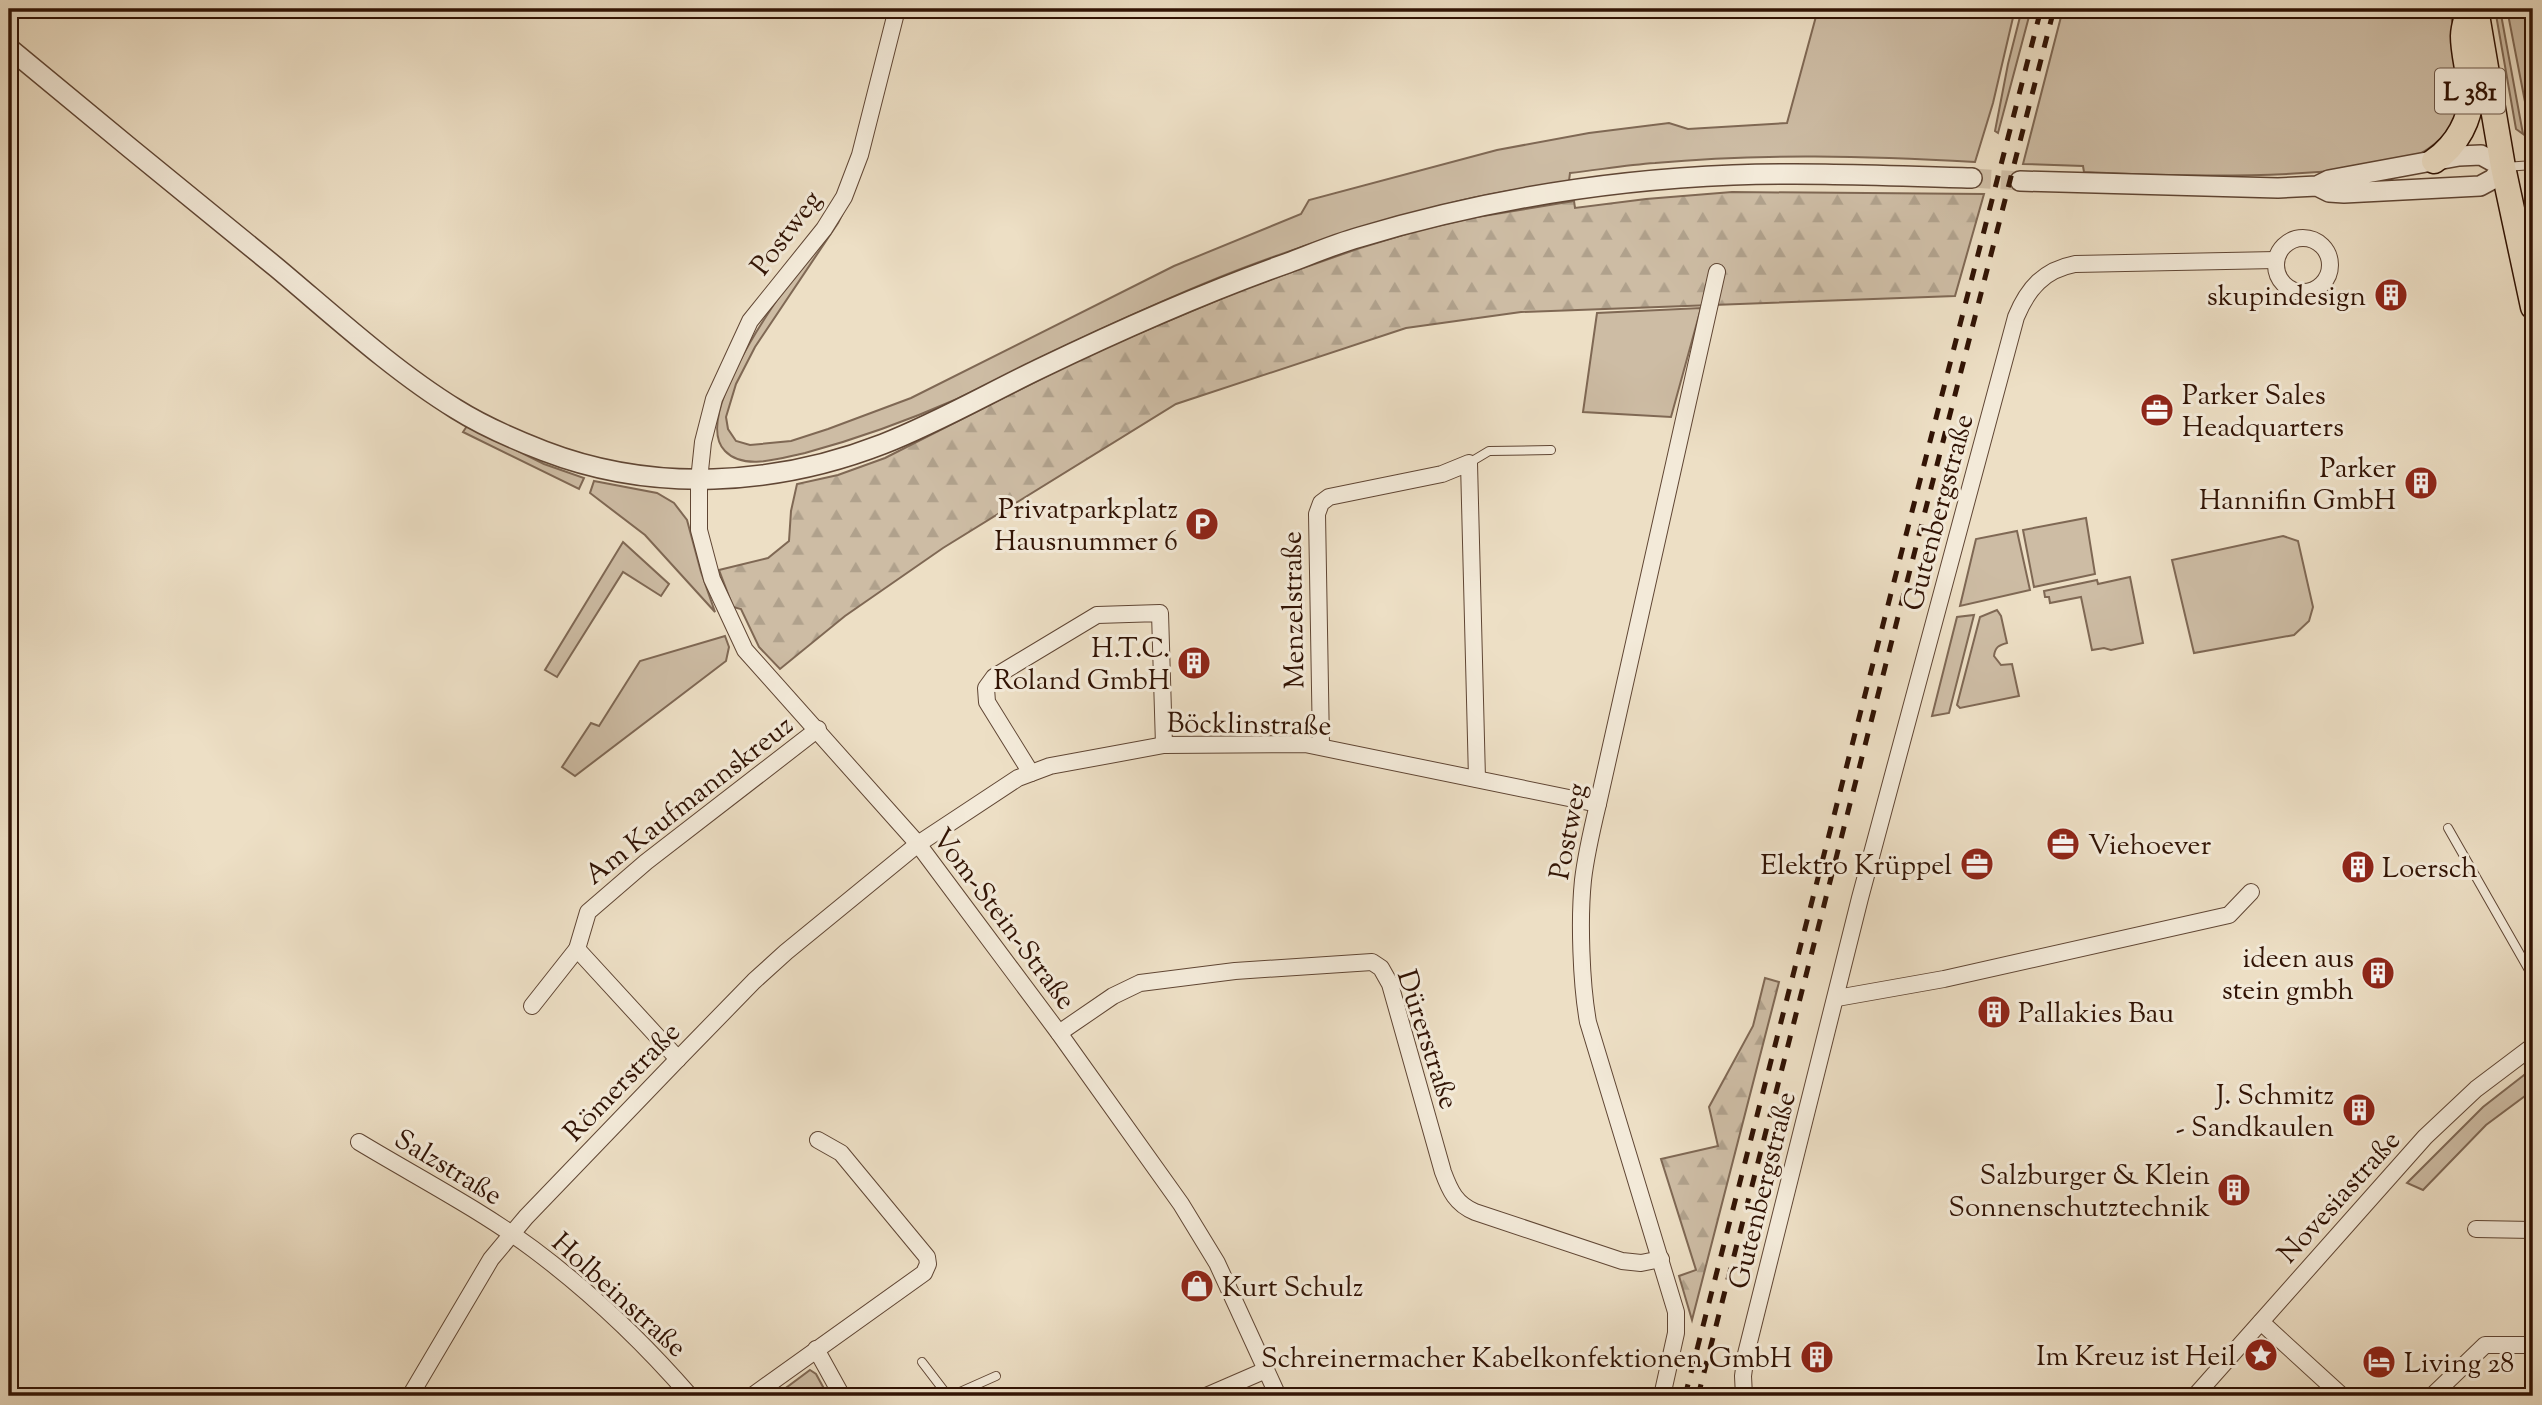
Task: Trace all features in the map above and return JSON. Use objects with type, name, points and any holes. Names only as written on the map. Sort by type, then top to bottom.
[{"type":"main road","name":"L 381","points":[[2434,161],[2455,142],[2470,107],[2471,94],[2462,34],[2469,9]]},
{"type":"main road","name":"L 381","points":[[2476,9],[2503,167],[2533,307]]},
{"type":"street","name":"Postweg","points":[[699,480],[703,442],[714,399],[734,352],[750,321],[824,229],[844,197],[860,155],[897,9]]},
{"type":"street","points":[[9,48],[337,318],[456,409],[499,433],[550,454],[593,466],[666,479],[723,480],[794,471],[882,444],[934,422],[1107,337],[1247,277],[1357,238],[1466,209],[1572,191],[1710,177],[1795,175],[1972,178]]},
{"type":"street","points":[[2020,181],[2317,187],[2329,192],[2344,193],[2480,186],[2493,179],[2503,167],[2481,155],[2459,156],[2329,180],[2317,187]]},
{"type":"street","name":"Gutenbergstraße","points":[[1744,1396],[1746,1354],[1860,898],[2016,317],[2022,303],[2045,274],[2075,264],[2276,260]]},
{"type":"street","name":"Postweg","points":[[1662,1396],[1674,1344],[1674,1302],[1586,1011],[1582,895],[1584,870],[1598,804],[1717,272]]},
{"type":"street","points":[[1469,463],[1477,779]]},
{"type":"street","name":"Menzelstraße","points":[[1321,746],[1317,514],[1321,503],[1329,497],[1449,472],[1469,463]]},
{"type":"street","name":"Vom-Stein-Straße","points":[[699,480],[699,530],[727,626],[918,844],[1059,1032],[1198,1230],[1217,1263],[1278,1396]]},
{"type":"street","points":[[1031,773],[987,702],[987,685],[995,677],[1097,615],[1160,613],[1164,745]]},
{"type":"street","name":"Am Kaufmannskreuz","points":[[532,1006],[577,949],[588,912],[616,887],[818,729]]},
{"type":"street","name":"Böcklinstraße","points":[[918,844],[1006,784],[1031,773],[1050,766],[1164,745],[1321,746],[1598,804]]},
{"type":"street","name":"Römerstraße","points":[[410,1396],[491,1259],[511,1234],[778,959],[918,844]]},
{"type":"street","points":[[1837,998],[1944,979],[2229,915],[2251,892]]},
{"type":"street","points":[[577,949],[678,1059]]},
{"type":"street","name":"Dürerstraße","points":[[1059,1032],[1113,996],[1140,983],[1235,971],[1372,962],[1381,968],[1390,984],[1443,1172],[1460,1203],[1475,1212],[1622,1261],[1641,1263],[1661,1259]]},
{"type":"street","name":"Novesiastraße","points":[[2195,1396],[2425,1137],[2476,1089],[2533,1045]]},
{"type":"street","points":[[752,1396],[924,1273],[929,1264],[927,1257],[841,1153],[818,1140]]},
{"type":"street","name":"Salzstraße","points":[[359,1142],[511,1234]]},
{"type":"street","points":[[2476,1229],[2533,1230]]},
{"type":"street","name":"Holbeinstraße","points":[[511,1234],[552,1264],[598,1305],[656,1359],[690,1396]]},
{"type":"street","points":[[2261,1322],[2342,1396]]},
{"type":"street","points":[[2432,1396],[2485,1345],[2533,1345]]},
{"type":"street","points":[[817,1349],[842,1396]]},
{"type":"street","points":[[1206,1396],[1266,1370]]},
{"type":"lane","points":[[2503,167],[2533,165]]},
{"type":"lane","name":"Menzelstraße","points":[[1469,463],[1489,451],[1551,450]]},
{"type":"lane","points":[[2448,828],[2533,976]]},
{"type":"lane","points":[[922,1362],[949,1396],[996,1376]]},
{"type":"green space","points":[[1818,9],[2015,9],[1993,103],[1975,162],[1855,157],[1735,158],[1644,164],[1570,173],[1569,181],[1489,194],[1435,207],[1326,239],[1246,267],[1128,317],[957,399],[863,436],[774,460],[752,462],[733,457],[725,451],[717,430],[723,399],[739,363],[787,285],[850,199],[838,223],[755,347],[736,384],[726,417],[728,429],[736,441],[750,445],[791,441],[911,398],[1174,266],[1301,214],[1309,200],[1497,150],[1589,133],[1669,123],[1688,129],[1787,123]]},
{"type":"green space","points":[[2022,9],[2031,9],[1998,133],[1995,131]]},
{"type":"green space","points":[[2063,9],[2450,9],[2460,64],[2459,106],[2451,125],[2428,149],[2414,157],[2386,165],[2289,174],[2201,176],[2084,172],[2083,166],[2023,164]]},
{"type":"green space","points":[[2495,9],[2500,9],[2523,134],[2516,129]]},
{"type":"green space","points":[[2507,9],[2525,9],[2533,31],[2533,143]]},
{"type":"green space","points":[[1732,192],[1984,194],[1955,296],[1521,312],[1406,328],[1176,404],[943,548],[845,616],[780,669],[759,647],[741,609],[733,607],[719,570],[768,558],[789,541],[791,511],[797,484],[838,475],[885,458],[1090,354],[1244,289],[1360,248],[1471,218],[1574,201],[1575,208]]},
{"type":"green space","points":[[1701,308],[1671,417],[1583,412],[1597,313]]},
{"type":"green space","points":[[467,426],[544,464],[584,478],[579,489],[463,432]]},
{"type":"green space","points":[[594,481],[657,493],[674,503],[687,520],[715,612],[645,535],[590,493]]},
{"type":"green space","points":[[2086,518],[2095,574],[2034,587],[2023,530]]},
{"type":"green space","points":[[2017,531],[2030,590],[1960,606],[1976,539]]},
{"type":"green space","points":[[2283,536],[2298,541],[2313,607],[2309,621],[2294,635],[2194,653],[2172,560]]},
{"type":"green space","points":[[623,542],[669,584],[661,596],[623,572],[557,677],[545,670]]},
{"type":"green space","points":[[2130,577],[2143,643],[2111,650],[2092,650],[2081,597],[2050,603],[2049,597],[2045,597],[2044,591],[2097,580],[2098,584]]},
{"type":"green space","points":[[1997,610],[2007,643],[1995,650],[1994,656],[2001,665],[2012,664],[2019,696],[1960,708],[1957,705],[1980,617]]},
{"type":"green space","points":[[1974,615],[1949,713],[1932,716],[1957,617]]},
{"type":"green space","points":[[725,636],[729,647],[726,661],[575,776],[562,767],[591,723],[599,726],[640,661]]},
{"type":"green space","points":[[1765,978],[1779,982],[1692,1320],[1679,1276],[1696,1270],[1661,1159],[1718,1146],[1709,1107],[1753,1026]]},
{"type":"green space","points":[[2533,1068],[2533,1090],[2486,1125],[2423,1190],[2407,1183],[2483,1107]]},
{"type":"green space","points":[[810,1370],[816,1374],[828,1396],[775,1396]]},
{"type":"tunnel","points":[[1972,178],[2020,181]]},
{"type":"railway","points":[[1685,1396],[2041,9]]},
{"type":"railway","points":[[1698,1396],[2054,9]]},
{"type":"place","name":"skupindesign","points":[[2391,295]]},
{"type":"place","name":"Parker Sales Headquarters","points":[[2157,410]]},
{"type":"place","name":"Parker Hannifin GmbH","points":[[2421,483]]},
{"type":"place","name":"Privatparkplatz Hausnummer 6","points":[[1202,524]]},
{"type":"place","name":"H.T.C. Roland GmbH","points":[[1194,663]]},
{"type":"place","name":"Viehoever","points":[[2063,844]]},
{"type":"place","name":"Elektro Krüppel","points":[[1977,864]]},
{"type":"place","name":"Loersch","points":[[2358,867]]},
{"type":"place","name":"ideen aus stein gmbh","points":[[2378,973]]},
{"type":"place","name":"Pallakies Bau","points":[[1994,1012]]},
{"type":"place","name":"J. Schmitz - Sandkaulen","points":[[2359,1110]]},
{"type":"place","name":"Salzburger & Klein Sonnenschutztechnik","points":[[2234,1190]]},
{"type":"place","name":"Kurt Schulz","points":[[1197,1286]]},
{"type":"place","name":"Im Kreuz ist Heil","points":[[2261,1355]]},
{"type":"place","name":"Schreinermacher Kabelkonfektionen GmbH","points":[[1817,1357]]},
{"type":"place","name":"Living 28","points":[[2379,1362]]}]
